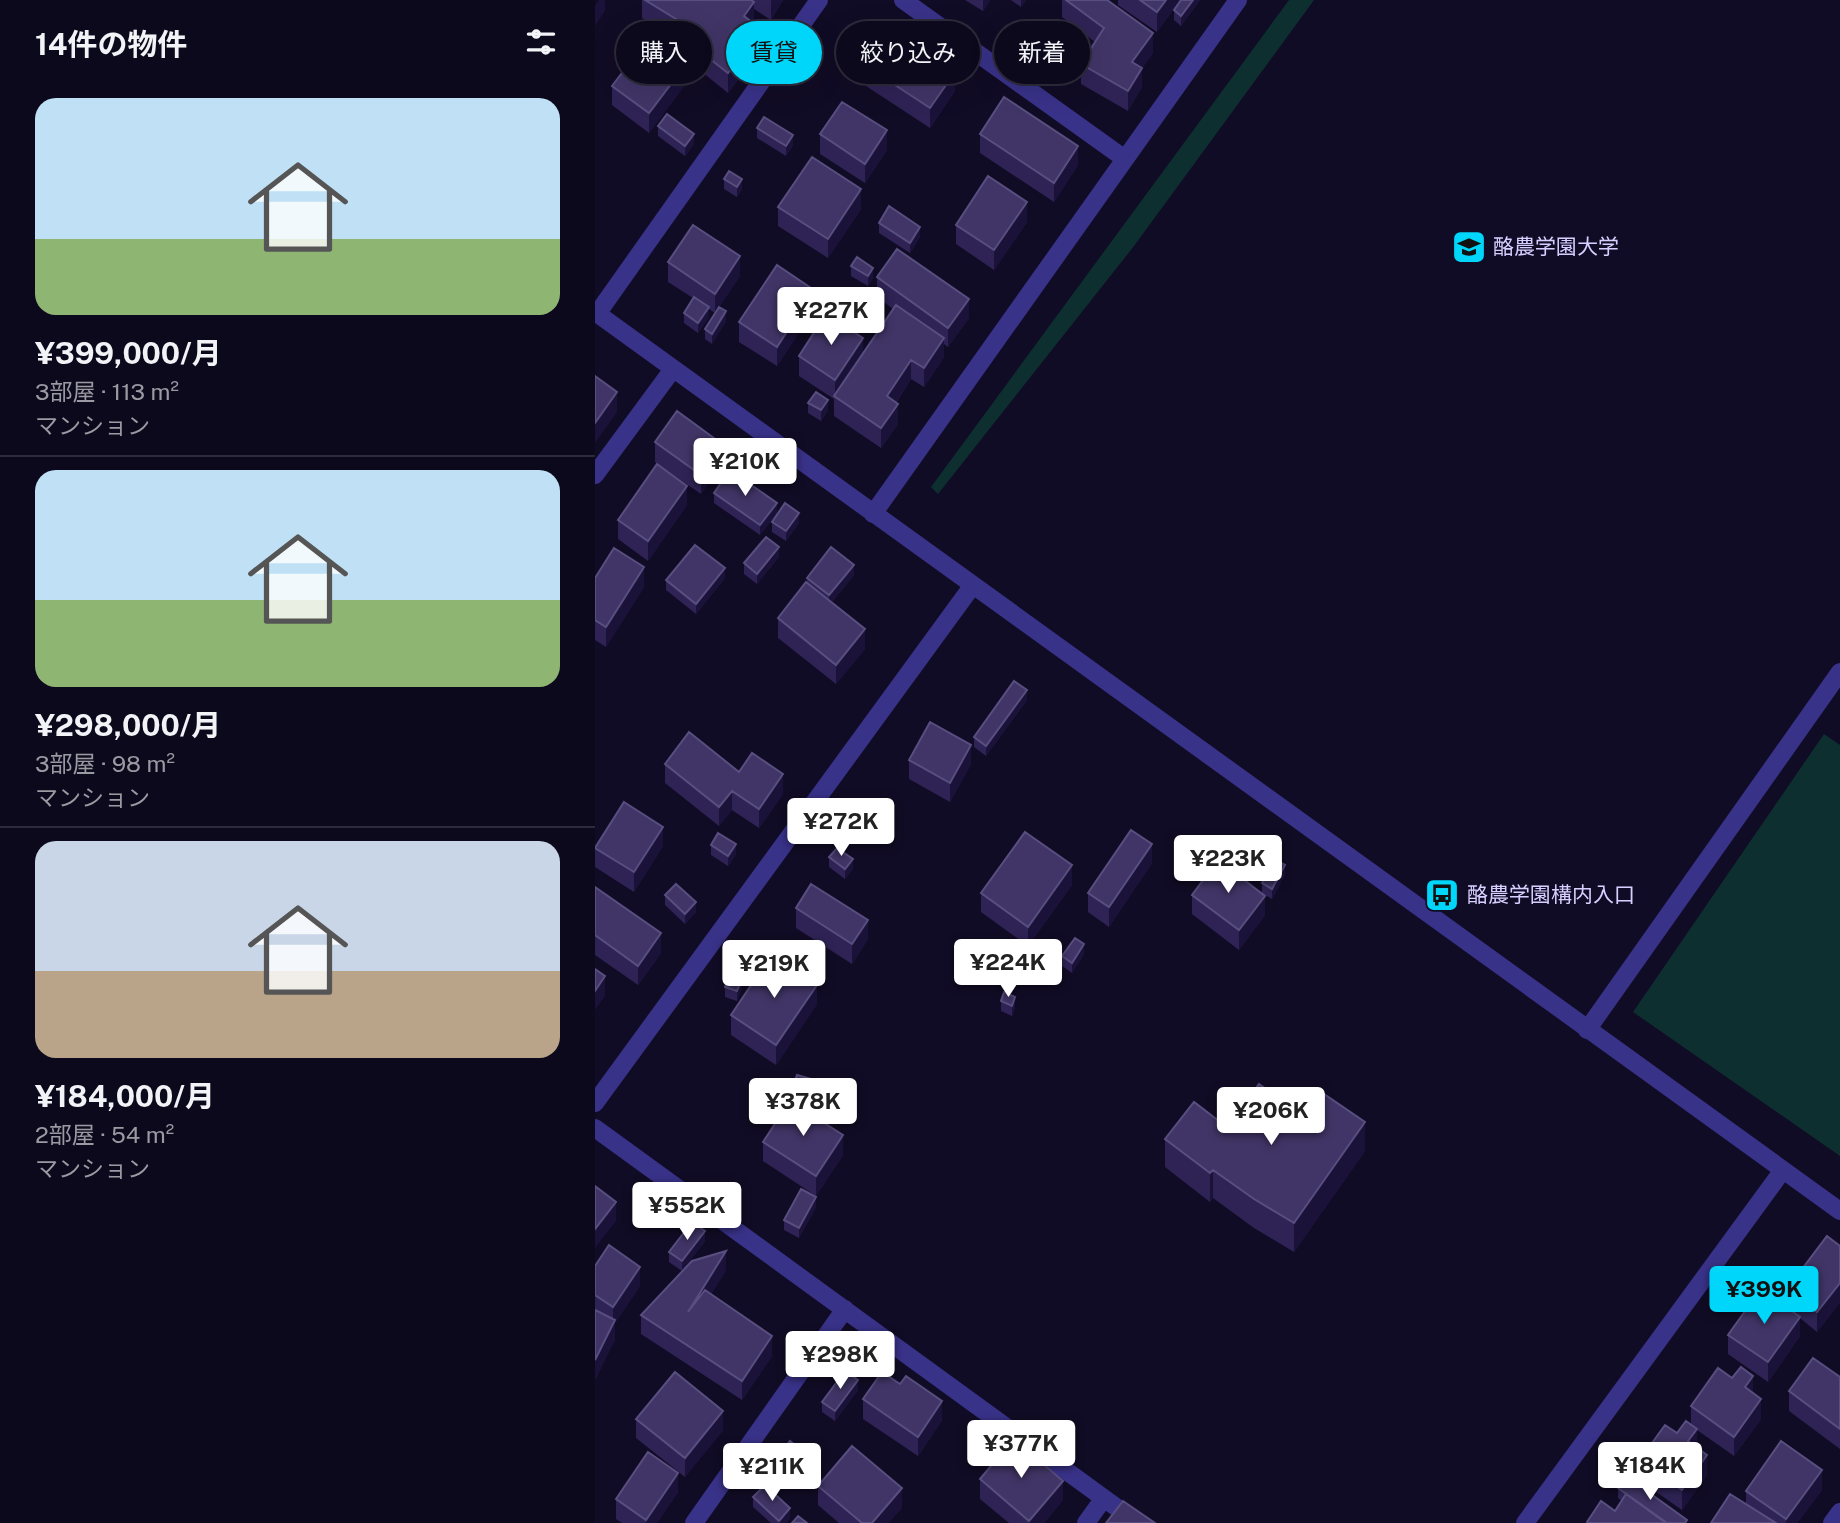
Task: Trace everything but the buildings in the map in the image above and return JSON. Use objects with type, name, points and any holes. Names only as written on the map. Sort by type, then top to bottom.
[{"type":"street","points":[[819,0],[596,313],[1840,1211]]},
{"type":"street","points":[[904,0],[1125,159]]},
{"type":"street","points":[[873,514],[1238,0]]},
{"type":"street","points":[[595,475],[673,369]]},
{"type":"street","points":[[595,1102],[973,585]]},
{"type":"street","points":[[1587,1030],[1840,672]]},
{"type":"street","points":[[595,1128],[1138,1523]]},
{"type":"street","points":[[1525,1523],[1783,1170]]},
{"type":"street","points":[[694,1523],[845,1309]]},
{"type":"street","points":[[1086,1523],[1104,1498]]},
{"type":"street","points":[[1832,1523],[1840,1512]]},
{"type":"green space","points":[[1289,0],[1314,0],[1134,246],[938,494],[931,487]]},
{"type":"green space","points":[[1824,734],[1840,745],[1840,1156],[1633,1012]]},
{"type":"place","name":"酪農学園大学","points":[[1469,247]]},
{"type":"place","name":"酪農学園構内入口","points":[[1442,895]]}]
